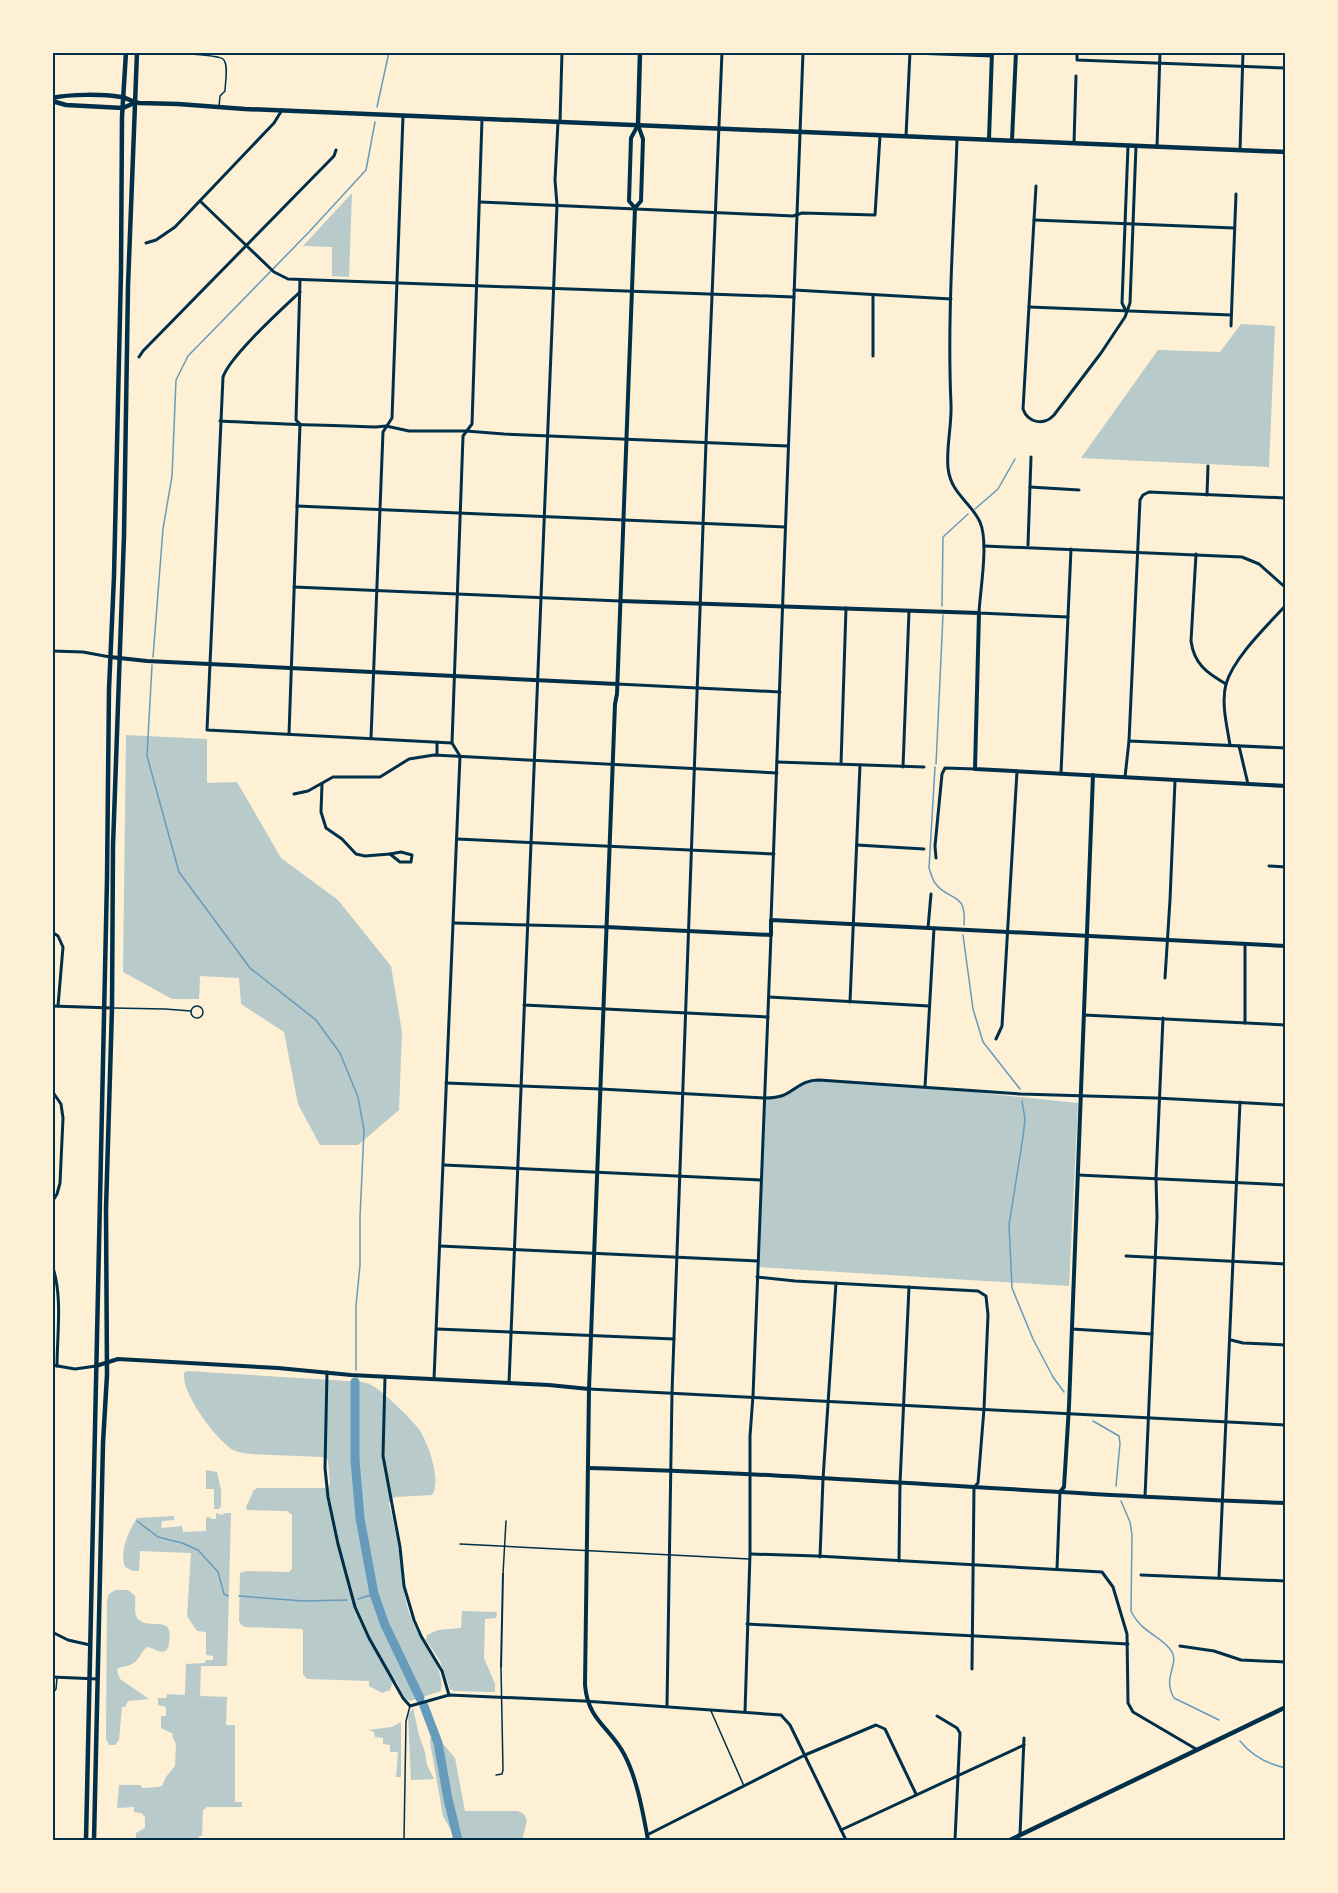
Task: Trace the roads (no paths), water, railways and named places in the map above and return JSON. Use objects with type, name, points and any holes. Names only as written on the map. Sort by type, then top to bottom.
[{"type":"main road","points":[[86,1840],[110,657],[114,576],[126,52]]},
{"type":"main road","points":[[94,1840],[107,1363],[107,1187],[114,836],[137,52]]},
{"type":"main road","points":[[638,125],[640,52]]},
{"type":"main road","points":[[52,100],[65,95],[124,97],[134,103]]},
{"type":"main road","points":[[52,100],[66,105],[123,108],[134,103],[1286,152]]},
{"type":"main road","points":[[1010,1840],[1286,1707]]},
{"type":"street","points":[[509,1383],[557,205],[555,180],[562,52]]},
{"type":"street","points":[[667,1706],[669,1472],[711,294],[722,52]]},
{"type":"street","points":[[745,1712],[750,1554],[750,1436],[768,1017],[803,52]]},
{"type":"street","points":[[886,52],[992,54],[989,139]]},
{"type":"street","points":[[1012,140],[1016,52]]},
{"type":"street","points":[[1077,52],[1077,60],[1286,68]]},
{"type":"street","points":[[1157,147],[1160,52]]},
{"type":"street","points":[[1240,150],[1243,52]]},
{"type":"street","points":[[906,136],[910,53]]},
{"type":"street","points":[[1074,143],[1076,76]]},
{"type":"street","points":[[146,243],[169,232],[274,123],[282,111]]},
{"type":"street","points":[[370,738],[382,432],[392,418],[403,116]]},
{"type":"street","points":[[434,1379],[460,756],[452,743],[463,436],[472,424],[482,119]]},
{"type":"street","points":[[635,208],[629,201],[631,138],[638,125]]},
{"type":"street","points":[[638,125],[642,138],[641,201],[635,208],[589,1389],[585,1685],[592,1712],[601,1726],[619,1745],[630,1766],[648,1838],[805,1755],[865,1729],[879,1726],[885,1729],[916,1794]]},
{"type":"street","points":[[480,202],[716,212],[875,215],[880,135]]},
{"type":"street","points":[[957,139],[948,467],[954,489],[981,525],[983,546],[975,770]]},
{"type":"street","points":[[1126,311],[1122,303],[1128,146]]},
{"type":"street","points":[[1036,186],[1023,408],[1026,416],[1032,420],[1044,421],[1054,415],[1101,353],[1125,317],[1130,303],[1136,146]]},
{"type":"street","points":[[139,357],[334,156],[336,150]]},
{"type":"street","points":[[1231,326],[1236,194]]},
{"type":"street","points":[[200,201],[268,267],[288,279],[794,297]]},
{"type":"street","points":[[1034,220],[1234,228]]},
{"type":"street","points":[[289,734],[300,424],[296,420],[300,280]]},
{"type":"street","points":[[794,290],[951,299]]},
{"type":"street","points":[[300,292],[232,360],[222,382],[207,730],[452,743]]},
{"type":"street","points":[[873,295],[873,356]]},
{"type":"street","points":[[1029,307],[1231,315]]},
{"type":"street","points":[[138,348],[143,351]]},
{"type":"street","points":[[220,421],[283,425],[386,426],[409,431],[466,431],[788,446]]},
{"type":"street","points":[[1028,546],[1032,457]]},
{"type":"street","points":[[1207,495],[1208,466]]},
{"type":"street","points":[[1030,487],[1079,489]]},
{"type":"street","points":[[1125,777],[1129,741],[1139,503],[1142,496],[1149,492],[1286,498]]},
{"type":"street","points":[[297,506],[785,527]]},
{"type":"street","points":[[983,546],[1028,546],[1246,558],[1265,569],[1286,588]]},
{"type":"street","points":[[1061,773],[1071,549]]},
{"type":"street","points":[[1196,554],[1191,641],[1193,650],[1202,668],[1227,684]]},
{"type":"street","points":[[294,587],[1068,617]]},
{"type":"street","points":[[1230,745],[1225,713],[1227,684],[1244,652],[1286,605]]},
{"type":"street","points":[[841,764],[846,608]]},
{"type":"street","points":[[903,767],[909,611]]},
{"type":"street","points":[[52,651],[90,653],[147,661],[780,692]]},
{"type":"street","points":[[1129,741],[1286,748]]},
{"type":"street","points":[[437,742],[437,755]]},
{"type":"street","points":[[1239,746],[1248,784]]},
{"type":"street","points":[[294,794],[308,791],[332,777],[380,777],[409,759],[437,755],[777,773]]},
{"type":"street","points":[[777,762],[924,767]]},
{"type":"street","points":[[850,1002],[860,765]]},
{"type":"street","points":[[936,858],[940,778],[945,768],[1286,786]]},
{"type":"street","points":[[996,1039],[1002,1026],[1017,771]]},
{"type":"street","points":[[1057,1569],[1060,1492],[1064,1487],[1072,1329],[1093,775]]},
{"type":"street","points":[[1165,978],[1175,781]]},
{"type":"street","points":[[322,784],[321,812],[326,828],[342,839],[356,854],[365,856],[404,852],[410,854],[411,862],[404,863],[390,854]]},
{"type":"street","points":[[457,839],[774,854]]},
{"type":"street","points":[[856,845],[924,849]]},
{"type":"street","points":[[1269,866],[1286,867]]},
{"type":"street","points":[[928,928],[931,894]]},
{"type":"street","points":[[771,920],[1286,946]]},
{"type":"street","points":[[454,923],[771,935]]},
{"type":"street","points":[[925,1088],[934,928]]},
{"type":"street","points":[[52,932],[58,936],[63,947],[58,1006]]},
{"type":"street","points":[[1245,944],[1245,1023]]},
{"type":"street","points":[[768,997],[929,1006]]},
{"type":"street","points":[[524,1005],[768,1017]]},
{"type":"street","points":[[52,1006],[112,1008]]},
{"type":"street","points":[[1084,1015],[1286,1025]]},
{"type":"street","points":[[1145,1497],[1163,1018]]},
{"type":"street","points":[[446,1083],[764,1098],[786,1094],[801,1083],[811,1080],[1286,1106]]},
{"type":"street","points":[[52,1091],[61,1104],[63,1118],[60,1183],[52,1202]]},
{"type":"street","points":[[1219,1577],[1240,1102]]},
{"type":"street","points":[[444,1165],[761,1179]]},
{"type":"street","points":[[1078,1175],[1286,1185]]},
{"type":"street","points":[[440,1246],[758,1261]]},
{"type":"street","points":[[1126,1256],[1286,1264]]},
{"type":"street","points":[[52,1265],[58,1295],[55,1366],[75,1369],[96,1366],[115,1359],[589,1389],[1286,1425]]},
{"type":"street","points":[[757,1277],[978,1291],[988,1299],[984,1409],[978,1483],[974,1487],[972,1669]]},
{"type":"street","points":[[820,1557],[836,1283]]},
{"type":"street","points":[[899,1561],[900,1483],[909,1287]]},
{"type":"street","points":[[436,1329],[674,1339]]},
{"type":"street","points":[[1072,1329],[1152,1334]]},
{"type":"street","points":[[1230,1340],[1243,1343],[1286,1345]]},
{"type":"street","points":[[327,1372],[326,1481],[347,1582],[369,1638],[403,1698],[410,1706],[449,1695],[667,1706],[781,1715],[790,1725],[846,1840]]},
{"type":"street","points":[[385,1377],[383,1456],[400,1547],[404,1586],[418,1629],[442,1671],[449,1695]]},
{"type":"street","points":[[588,1468],[750,1474],[1286,1503]]},
{"type":"street","points":[[750,1554],[1102,1572],[1112,1585],[1127,1634],[1130,1708],[1133,1712],[1198,1750]]},
{"type":"street","points":[[501,1667],[503,1574]]},
{"type":"street","points":[[1141,1575],[1286,1581]]},
{"type":"street","points":[[747,1624],[1128,1644]]},
{"type":"street","points":[[52,1632],[68,1640],[90,1645]]},
{"type":"street","points":[[1180,1646],[1214,1651],[1241,1660],[1286,1662]]},
{"type":"street","points":[[55,1677],[98,1679]]},
{"type":"street","points":[[936,1716],[959,1729],[955,1840]]},
{"type":"street","points":[[1020,1835],[1024,1738]]},
{"type":"street","points":[[841,1830],[1024,1744]]},
{"type":"lane","points":[[148,52],[196,54],[222,58],[225,61],[225,91],[220,96],[219,107]]},
{"type":"lane","points":[[195,1006],[199,1006],[204,1012],[197,1019],[193,1017],[191,1011],[195,1006]]},
{"type":"lane","points":[[112,1008],[191,1011]]},
{"type":"lane","points":[[503,1574],[506,1521]]},
{"type":"lane","points":[[460,1544],[749,1559]]},
{"type":"lane","points":[[496,1775],[502,1774],[503,1770],[501,1667]]},
{"type":"lane","points":[[52,1694],[57,1684],[55,1677]]},
{"type":"lane","points":[[404,1840],[406,1719],[410,1706]]},
{"type":"lane","points":[[711,1710],[744,1786]]},
{"type":"waterway","points":[[377,107],[389,52]]},
{"type":"waterway","points":[[153,657],[163,529],[172,476],[176,380],[188,356],[366,170],[375,122]]},
{"type":"waterway","points":[[975,509],[998,489],[1015,459]]},
{"type":"waterway","points":[[942,606],[943,537],[968,514]]},
{"type":"waterway","points":[[936,764],[943,615]]},
{"type":"waterway","points":[[152,665],[147,756],[179,872],[250,968],[316,1020],[340,1053],[358,1097],[364,1130],[360,1265],[356,1306],[356,1370]]},
{"type":"waterway","points":[[935,767],[929,868],[940,889],[960,901],[963,906],[964,925]]},
{"type":"waterway","points":[[963,935],[973,1009],[983,1042],[1020,1089]]},
{"type":"waterway","points":[[1022,1101],[1025,1119],[1009,1225],[1012,1288],[1033,1339],[1053,1377],[1064,1392]]},
{"type":"waterway","points":[[355,1382],[355,1460],[360,1518],[374,1594],[385,1625],[420,1698]]},
{"type":"waterway","points":[[1093,1421],[1119,1436],[1116,1486]]},
{"type":"waterway","points":[[1121,1501],[1130,1522],[1132,1535],[1131,1611],[1140,1625],[1164,1642],[1172,1652],[1174,1662],[1170,1684],[1174,1698],[1219,1720]]},
{"type":"waterway","points":[[137,1521],[158,1537],[198,1550],[218,1572],[224,1594],[228,1596]]},
{"type":"waterway","points":[[358,1599],[374,1594]]},
{"type":"waterway","points":[[239,1596],[304,1601],[347,1600]]},
{"type":"waterway","points":[[424,1706],[438,1743],[458,1840]]},
{"type":"waterway","points":[[1240,1741],[1260,1759],[1286,1768]]}]
